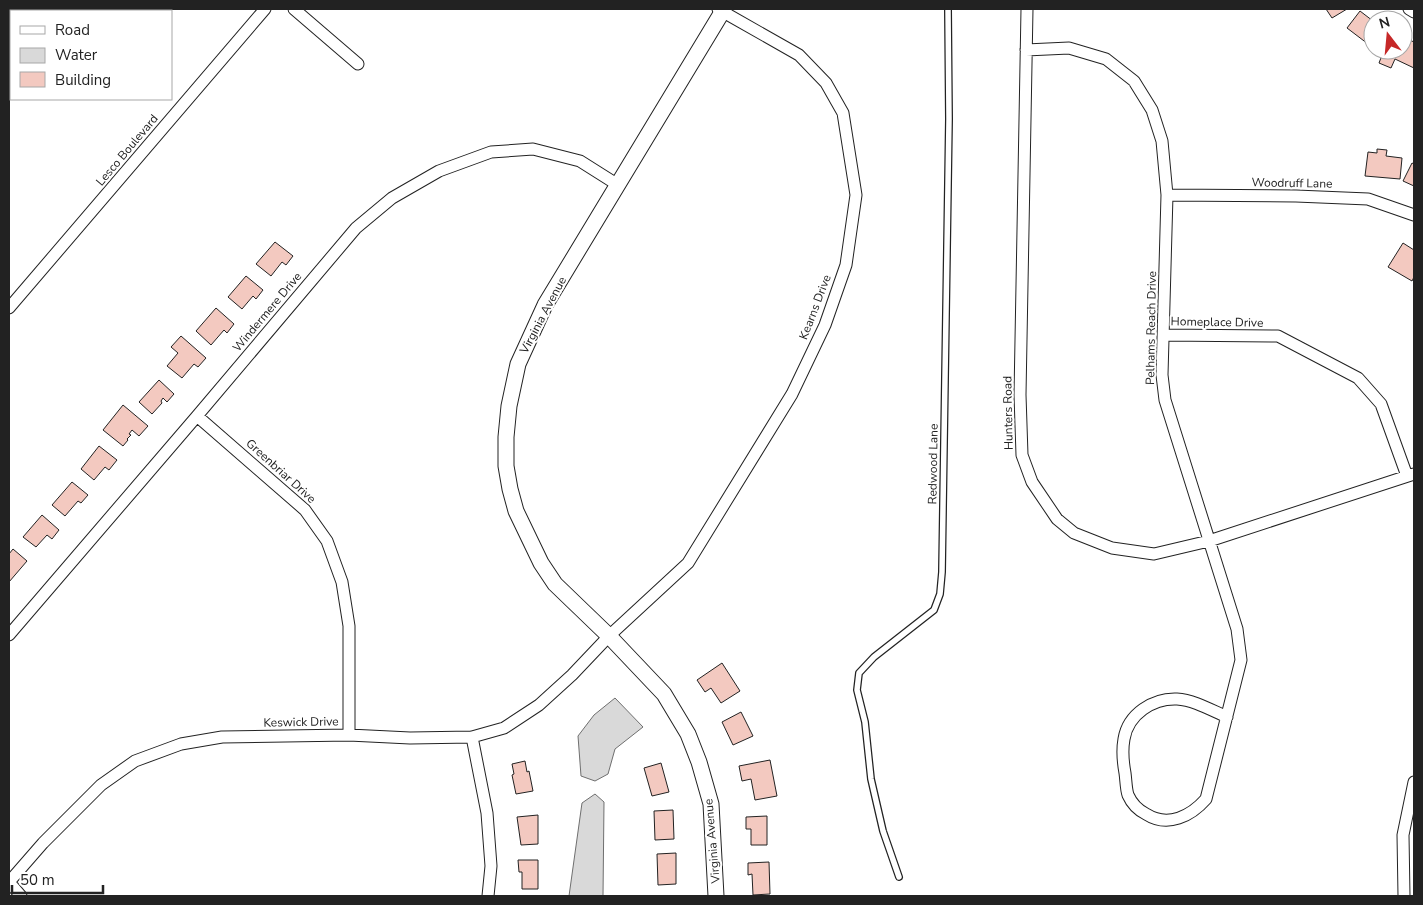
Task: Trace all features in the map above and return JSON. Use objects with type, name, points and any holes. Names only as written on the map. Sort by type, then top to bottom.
[{"type":"street","name":"Lesco Boulevard","points":[[9,308],[265,9]]},
{"type":"street","points":[[294,9],[358,64]]},
{"type":"street","name":"Hunters Road","points":[[1027,9],[1020,395],[1022,455],[1032,482],[1057,519],[1074,533],[1112,548],[1154,554],[1209,541],[1411,475]]},
{"type":"street","points":[[1409,9],[1414,12]]},
{"type":"street","name":"Virginia Avenue","points":[[716,896],[711,804],[688,734],[664,694],[609,636],[555,584],[541,563],[516,511],[506,466],[506,437],[509,406],[518,364],[545,305],[721,10]]},
{"type":"street","name":"Kearns Drive","points":[[609,636],[688,563],[792,394],[825,325],[846,265],[856,195],[843,113],[826,83],[800,55],[721,10]]},
{"type":"street","name":"Pelhams Reach Drive","points":[[1026,50],[1069,48],[1106,59],[1134,81],[1152,110],[1162,140],[1167,195],[1162,375],[1165,400],[1237,629],[1241,660],[1227,717],[1206,799],[1197,809],[1186,816],[1165,821],[1152,818],[1133,804],[1128,794],[1123,761],[1124,738],[1128,726],[1135,716],[1147,706],[1162,700],[1178,699],[1194,703],[1227,717]]},
{"type":"street","name":"Windermere Drive","points":[[9,635],[356,228],[392,198],[439,172],[492,152],[533,149],[580,161],[618,185]]},
{"type":"street","name":"Woodruff Lane","points":[[1167,195],[1296,196],[1368,199],[1414,214]]},
{"type":"street","name":"Homeplace Drive","points":[[1164,335],[1278,336],[1358,378],[1381,404],[1411,475]]},
{"type":"street","name":"Greenbriar Drive","points":[[197,416],[305,510],[327,541],[342,582],[349,626],[349,735]]},
{"type":"street","name":"Keswick Drive","points":[[9,882],[43,843],[101,785],[135,761],[181,744],[222,737],[349,735],[410,738],[472,737],[504,728],[539,705],[609,636]]},
{"type":"street","points":[[472,737],[487,813],[491,866],[488,896]]},
{"type":"street","points":[[1404,896],[1403,835],[1414,782]]},
{"type":"street","points":[[9,882],[21,896]]},
{"type":"lane","name":"Redwood Lane","points":[[899,876],[884,831],[872,779],[865,722],[857,690],[859,673],[874,658],[934,610],[940,594],[942,572],[948,9]]},
{"type":"water","points":[[615,698],[643,727],[615,749],[608,774],[595,781],[581,776],[578,736],[594,715]]},
{"type":"water","points":[[595,794],[604,802],[603,896],[569,896],[582,803]]},
{"type":"building","points":[[1326,9],[1347,9],[1332,18]]},
{"type":"building","points":[[1360,11],[1363,13],[1363,40],[1347,28]]},
{"type":"building","points":[[1413,42],[1414,42],[1414,68],[1397,60],[1413,60]]},
{"type":"building","points":[[1380,60],[1395,60],[1391,68],[1379,63]]},
{"type":"building","points":[[1377,149],[1387,150],[1386,156],[1402,158],[1400,179],[1365,176],[1368,152],[1377,153]]},
{"type":"building","points":[[1412,163],[1414,164],[1414,186],[1403,181]]},
{"type":"building","points":[[275,242],[293,256],[286,265],[282,262],[271,276],[256,264]]},
{"type":"building","points":[[1403,243],[1414,250],[1414,277],[1412,281],[1388,267]]},
{"type":"building","points":[[246,276],[263,290],[256,299],[253,296],[242,309],[228,297]]},
{"type":"building","points":[[216,308],[234,324],[227,333],[224,330],[211,345],[196,331]]},
{"type":"building","points":[[181,336],[206,358],[198,367],[194,364],[182,378],[167,366],[178,353],[171,347]]},
{"type":"building","points":[[159,380],[174,394],[167,402],[163,398],[162,403],[152,414],[139,402]]},
{"type":"building","points":[[123,405],[148,426],[139,436],[132,430],[129,434],[131,435],[123,446],[103,430]]},
{"type":"building","points":[[99,446],[117,460],[109,470],[105,467],[94,480],[81,469]]},
{"type":"building","points":[[72,482],[88,495],[81,503],[78,501],[65,516],[52,505]]},
{"type":"building","points":[[42,515],[59,530],[52,539],[47,535],[36,547],[23,537]]},
{"type":"building","points":[[13,549],[27,561],[9,582],[9,554]]},
{"type":"building","points":[[722,663],[740,691],[721,703],[711,688],[705,692],[697,680]]},
{"type":"building","points":[[741,712],[753,736],[733,745],[722,722]]},
{"type":"building","points":[[770,760],[777,796],[755,800],[751,779],[742,781],[739,766]]},
{"type":"building","points":[[525,761],[533,791],[516,794],[512,764]]},
{"type":"building","points":[[661,763],[669,792],[652,796],[644,768]]},
{"type":"building","points":[[673,810],[674,839],[655,840],[654,811]]},
{"type":"building","points":[[538,815],[538,844],[521,845],[517,817]]},
{"type":"building","points":[[767,816],[767,845],[751,845],[751,829],[746,829],[746,817]]},
{"type":"building","points":[[676,853],[676,884],[658,885],[657,854]]},
{"type":"building","points":[[518,860],[538,860],[538,889],[522,889],[522,872],[519,872]]},
{"type":"building","points":[[769,862],[770,894],[753,895],[752,874],[748,875],[748,863]]}]
